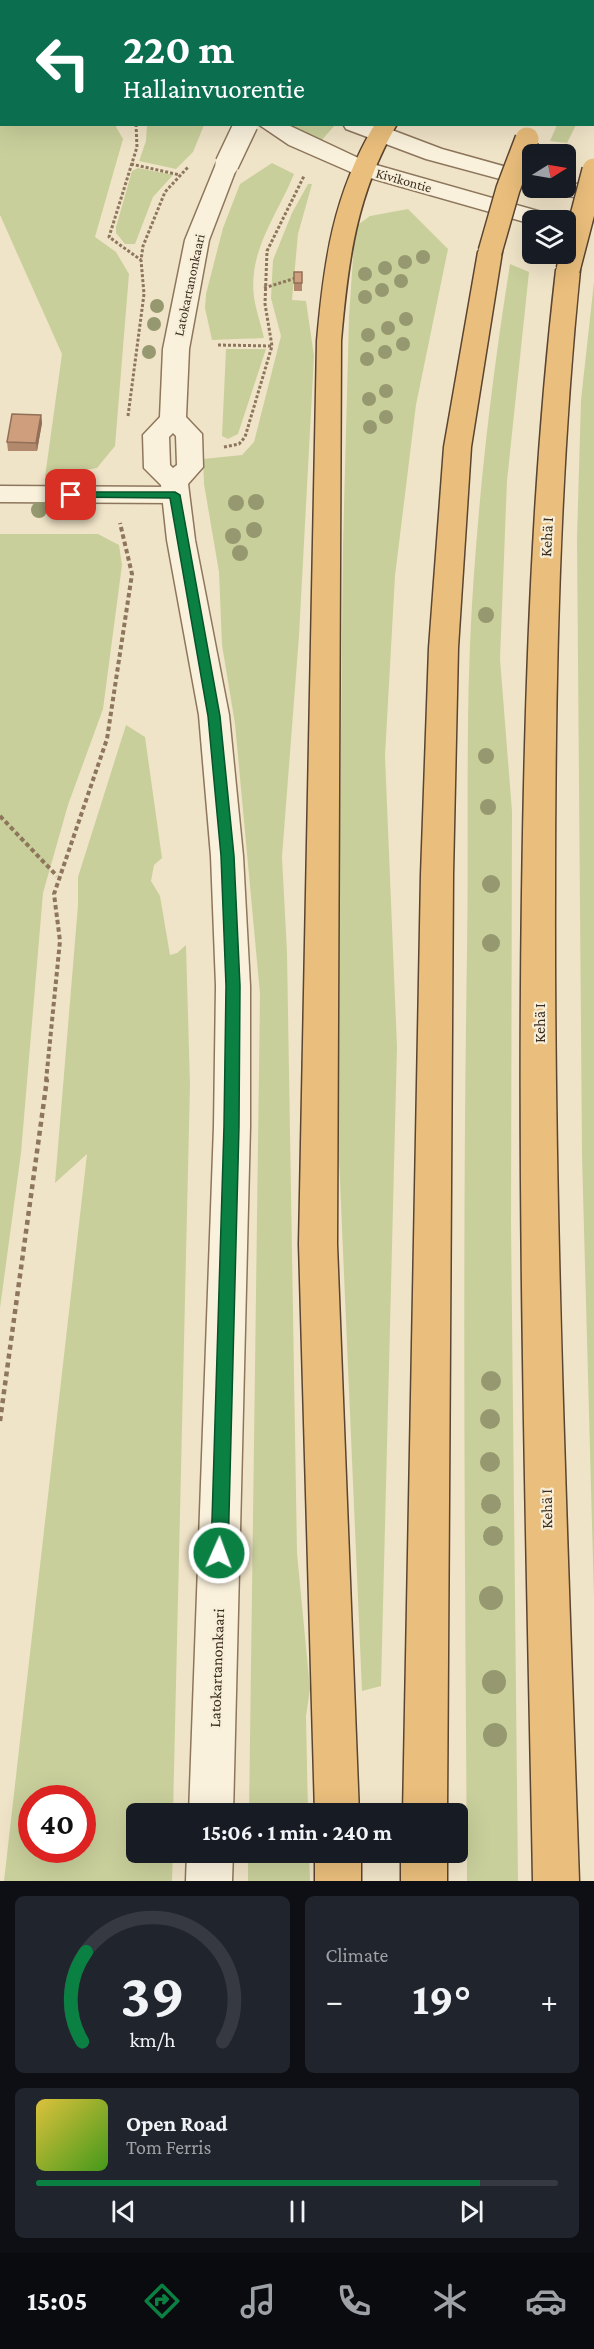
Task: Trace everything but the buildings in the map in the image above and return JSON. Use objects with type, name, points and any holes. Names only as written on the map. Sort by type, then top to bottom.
[{"type":"highway","points":[[425,1803],[437,875],[451,512],[466,383],[490,252],[508,189],[530,132]]},
{"type":"highway","points":[[337,1803],[318,1244],[329,342],[338,244],[375,142]]},
{"type":"highway","name":"Kehä I","points":[[556,1881],[540,1255],[538,911],[543,591],[556,363],[568,270],[594,170]]},
{"type":"highway","points":[[338,1863],[338,1881]]},
{"type":"highway","points":[[424,1863],[424,1881]]},
{"type":"street","name":"Latokartanonkaari","points":[[212,1803],[231,1150],[233,986],[227,856],[214,716],[174,489],[190,466],[189,434],[173,419],[176,350],[197,240],[227,164],[245,126]]},
{"type":"street","name":"Kivikontie","points":[[272,126],[297,140],[375,142],[434,154],[522,178]]},
{"type":"street","name":"Kivikontie","points":[[356,126],[375,142],[522,210]]},
{"type":"street","points":[[576,191],[594,194]]},
{"type":"street","points":[[576,226],[594,229]]},
{"type":"street","points":[[0,494],[174,489]]},
{"type":"street","points":[[209,1881],[210,1863]]},
{"type":"path","points":[[136,126],[137,147],[109,237],[141,260]]},
{"type":"path","points":[[127,420],[144,294],[142,246],[158,204],[180,175],[196,159]]},
{"type":"path","points":[[131,164],[180,175]]},
{"type":"path","points":[[220,447],[239,444],[245,437],[272,346],[264,288],[267,251],[307,170]]},
{"type":"path","points":[[264,288],[300,277]]},
{"type":"path","points":[[218,345],[272,346]]},
{"type":"path","points":[[0,1421],[45,1096],[60,941],[54,894],[58,876],[107,739],[132,574],[127,545],[120,525]]},
{"type":"path","points":[[0,816],[58,876]]},
{"type":"green space","points":[[0,126],[116,126],[123,139],[95,237],[116,252],[129,274],[115,446],[97,468],[45,477],[62,354],[0,215]]},
{"type":"green space","points":[[147,126],[203,126],[193,152],[176,169],[139,161],[146,141]]},
{"type":"green space","points":[[288,126],[334,126],[321,141]]},
{"type":"green space","points":[[557,126],[576,126],[567,143],[550,141]]},
{"type":"green space","points":[[272,163],[294,174],[266,233],[255,264],[254,297],[264,338],[212,340],[205,308],[206,294],[223,228],[240,184]]},
{"type":"green space","points":[[138,168],[173,175],[153,197],[135,244],[125,244],[116,233],[116,227],[132,171]]},
{"type":"green space","points":[[308,184],[312,184],[298,234],[292,300],[306,301],[314,356],[299,636],[282,857],[287,952],[297,1553],[310,1689],[306,1716],[308,1803],[249,1803],[260,994],[235,724],[222,645],[219,572],[204,484],[203,459],[242,455],[254,442],[281,336],[271,298],[273,260],[292,213]]},
{"type":"green space","points":[[408,209],[448,249],[416,405],[395,576],[385,756],[397,1047],[381,1686],[362,1691],[337,1113],[343,544],[349,317],[355,227],[370,216]]},
{"type":"green space","points":[[510,264],[529,272],[507,481],[500,659],[512,811],[511,1222],[518,1881],[467,1881],[464,1301],[469,691],[475,561],[482,476]]},
{"type":"green space","points":[[594,282],[594,1598],[582,1155],[577,538],[581,400]]},
{"type":"green space","points":[[226,349],[266,349],[238,434],[228,439],[222,436]]},
{"type":"green space","points":[[0,534],[98,534],[119,545],[122,565],[103,709],[68,805],[43,893],[21,1153],[0,1308]]},
{"type":"green space","points":[[126,725],[145,737],[162,858],[154,865],[151,881],[160,896],[170,955],[177,953],[186,945],[190,1085],[173,1803],[126,1803],[126,1863],[173,1863],[172,1881],[4,1881],[87,1154],[55,1183],[78,905],[78,877]]},
{"type":"green space","points":[[248,1863],[309,1863],[310,1881],[248,1881]]},
{"type":"route","points":[[71,495],[175,495],[214,716],[227,856],[233,986],[232,1126],[219,1553]]}]
